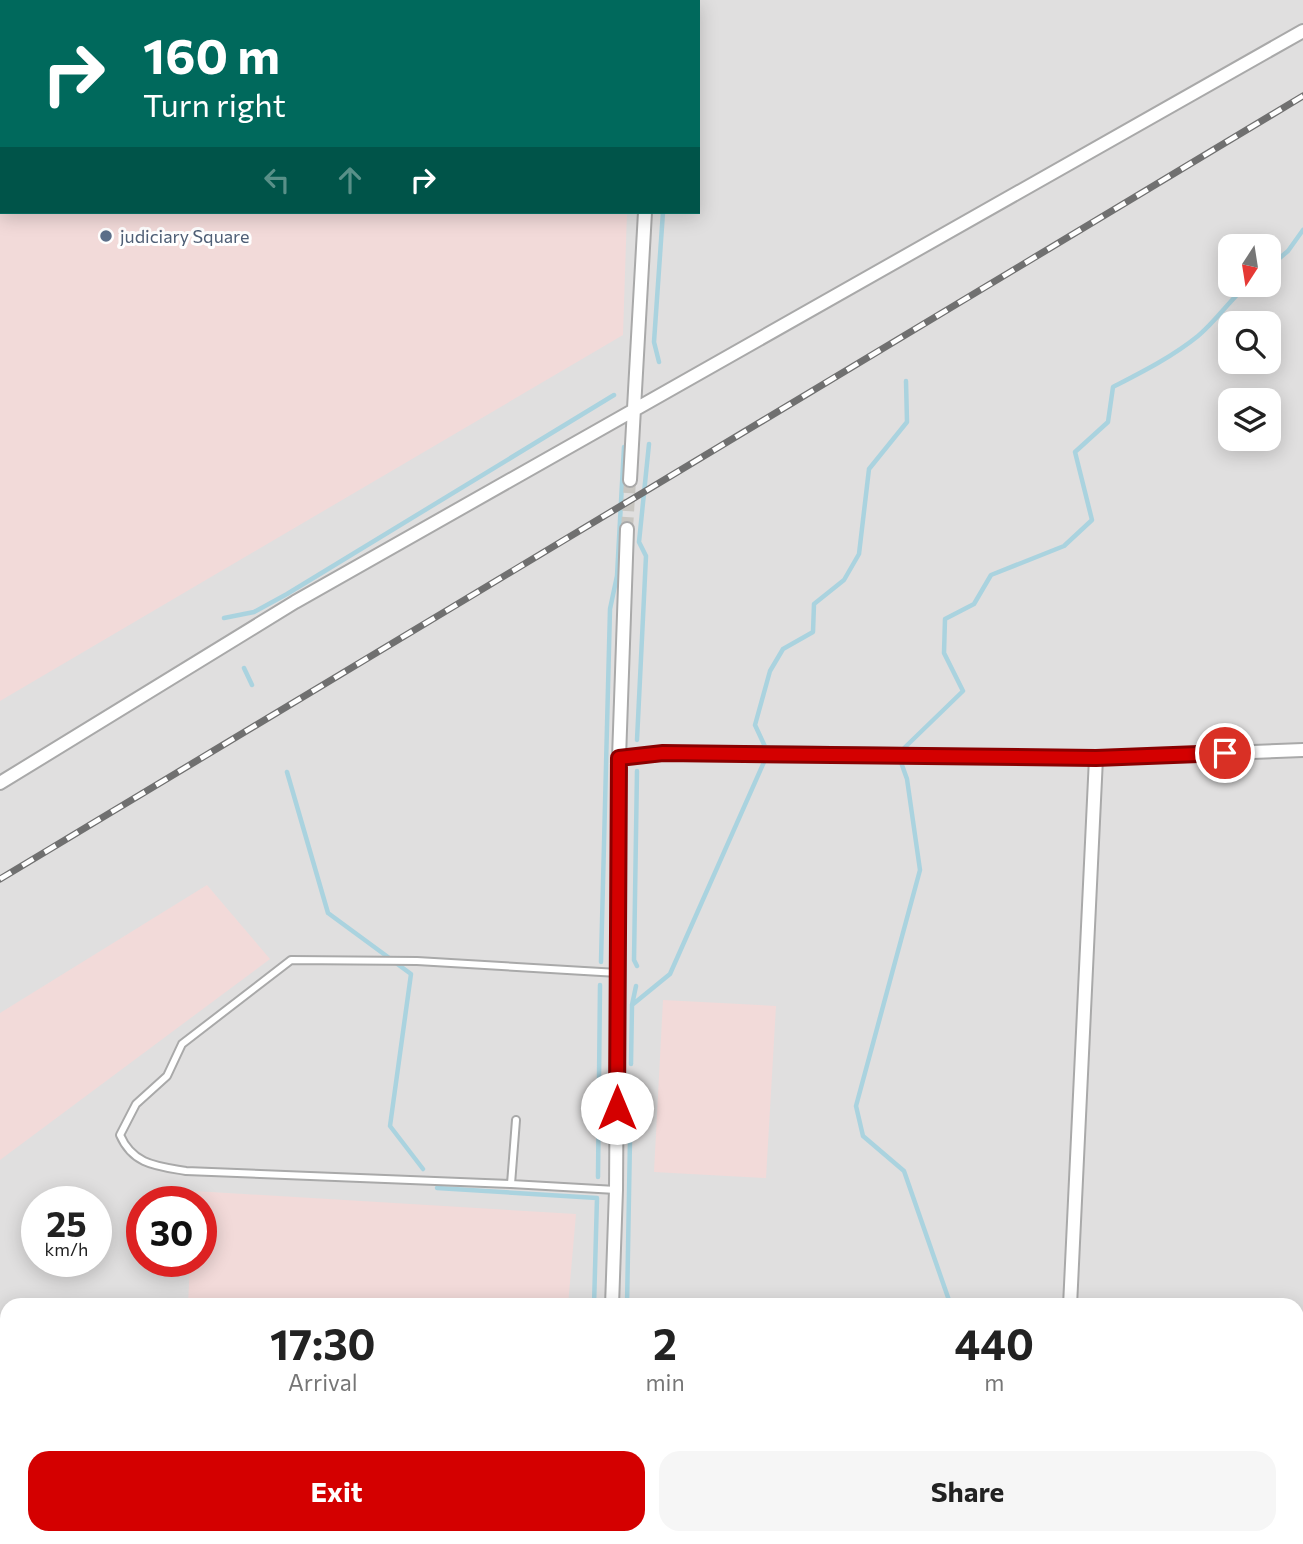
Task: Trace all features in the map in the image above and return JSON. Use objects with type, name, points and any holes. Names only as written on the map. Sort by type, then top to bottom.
[{"type":"street","points":[[0,783],[295,602],[1303,31]]},
{"type":"street","points":[[630,480],[645,214]]},
{"type":"street","points":[[612,1298],[616,1190],[619,758],[627,528]]},
{"type":"street","points":[[619,758],[663,753],[1096,758],[1303,750]]},
{"type":"street","points":[[1070,1298],[1096,758]]},
{"type":"lane","points":[[616,1190],[186,1171],[153,1166],[127,1151],[120,1135],[136,1104],[167,1076],[182,1044],[291,960],[417,961],[618,973]]},
{"type":"lane","points":[[511,1184],[516,1119]]},
{"type":"shaded area","points":[[700,0],[1303,0],[1303,1298],[0,1298],[0,214],[700,214]]},
{"type":"shaded area","points":[[0,214],[627,214],[623,335],[0,701]]},
{"type":"shaded area","points":[[207,885],[270,959],[0,1160],[0,1013]]},
{"type":"shaded area","points":[[663,1000],[776,1006],[766,1178],[654,1172]]},
{"type":"shaded area","points":[[217,1192],[576,1214],[569,1298],[188,1298],[189,1277],[217,1277]]},
{"type":"waterway","points":[[659,362],[654,342],[663,214]]},
{"type":"waterway","points":[[1281,257],[1303,230]]},
{"type":"waterway","points":[[948,1298],[904,1171],[863,1136],[856,1106],[920,870],[907,779],[898,754],[963,691],[944,653],[945,619],[974,604],[991,575],[1064,546],[1092,520],[1075,452],[1108,422],[1113,387],[1188,344],[1205,330],[1234,298]]},
{"type":"waterway","points":[[632,1005],[670,974],[768,753],[755,725],[770,671],[783,649],[813,632],[814,604],[844,580],[859,554],[869,469],[907,422],[906,381]]},
{"type":"waterway","points":[[224,618],[254,612],[287,594],[614,395]]},
{"type":"waterway","points":[[637,740],[646,556],[639,542],[649,444]]},
{"type":"waterway","points":[[601,962],[610,609],[617,576],[624,447]]},
{"type":"waterway","points":[[244,668],[252,685]]},
{"type":"waterway","points":[[637,771],[634,960],[637,966]]},
{"type":"waterway","points":[[287,772],[328,913],[411,974],[390,1126],[423,1169]]},
{"type":"waterway","points":[[598,1177],[600,985]]},
{"type":"waterway","points":[[631,1064],[632,1005],[636,986]]},
{"type":"waterway","points":[[627,1298],[631,1083]]},
{"type":"waterway","points":[[437,1188],[597,1198],[594,1298]]},
{"type":"tunnel","points":[[627,529],[630,480]]},
{"type":"railway","points":[[0,879],[1303,96]]},
{"type":"place","name":"judiciary Square","points":[[106,236]]},
{"type":"route","points":[[617,1108],[619,758],[663,753],[1096,758],[1225,753]]}]
